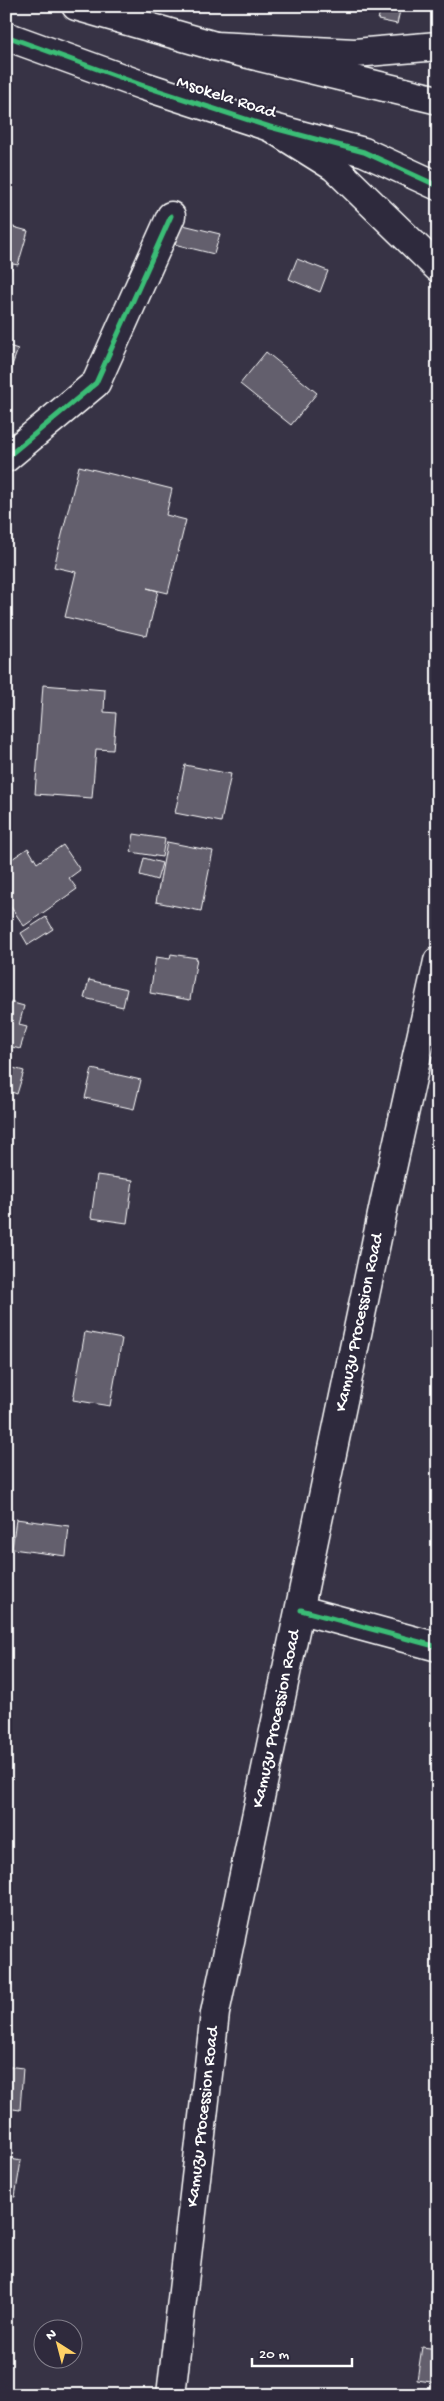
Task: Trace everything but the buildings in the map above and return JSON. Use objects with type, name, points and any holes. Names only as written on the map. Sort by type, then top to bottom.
[{"type":"main road","points":[[76,6],[216,46],[438,100]]},
{"type":"main road","name":"Msokela Road","points":[[6,36],[144,86],[270,127],[364,152],[438,186]]},
{"type":"main road","points":[[216,46],[355,53],[438,46]]},
{"type":"main road","points":[[270,127],[334,168],[438,268]]},
{"type":"main road","points":[[6,458],[96,383],[171,216]]},
{"type":"main road","name":"Kamuzu Procession Road","points":[[171,2395],[215,2013],[301,1610],[385,1200],[438,961]]},
{"type":"main road","points":[[301,1610],[438,1647]]},
{"type":"cycle path","points":[[6,36],[144,86],[270,127],[364,152],[438,186]]},
{"type":"cycle path","points":[[6,458],[96,383],[171,216]]},
{"type":"cycle path","points":[[301,1610],[438,1647]]}]
